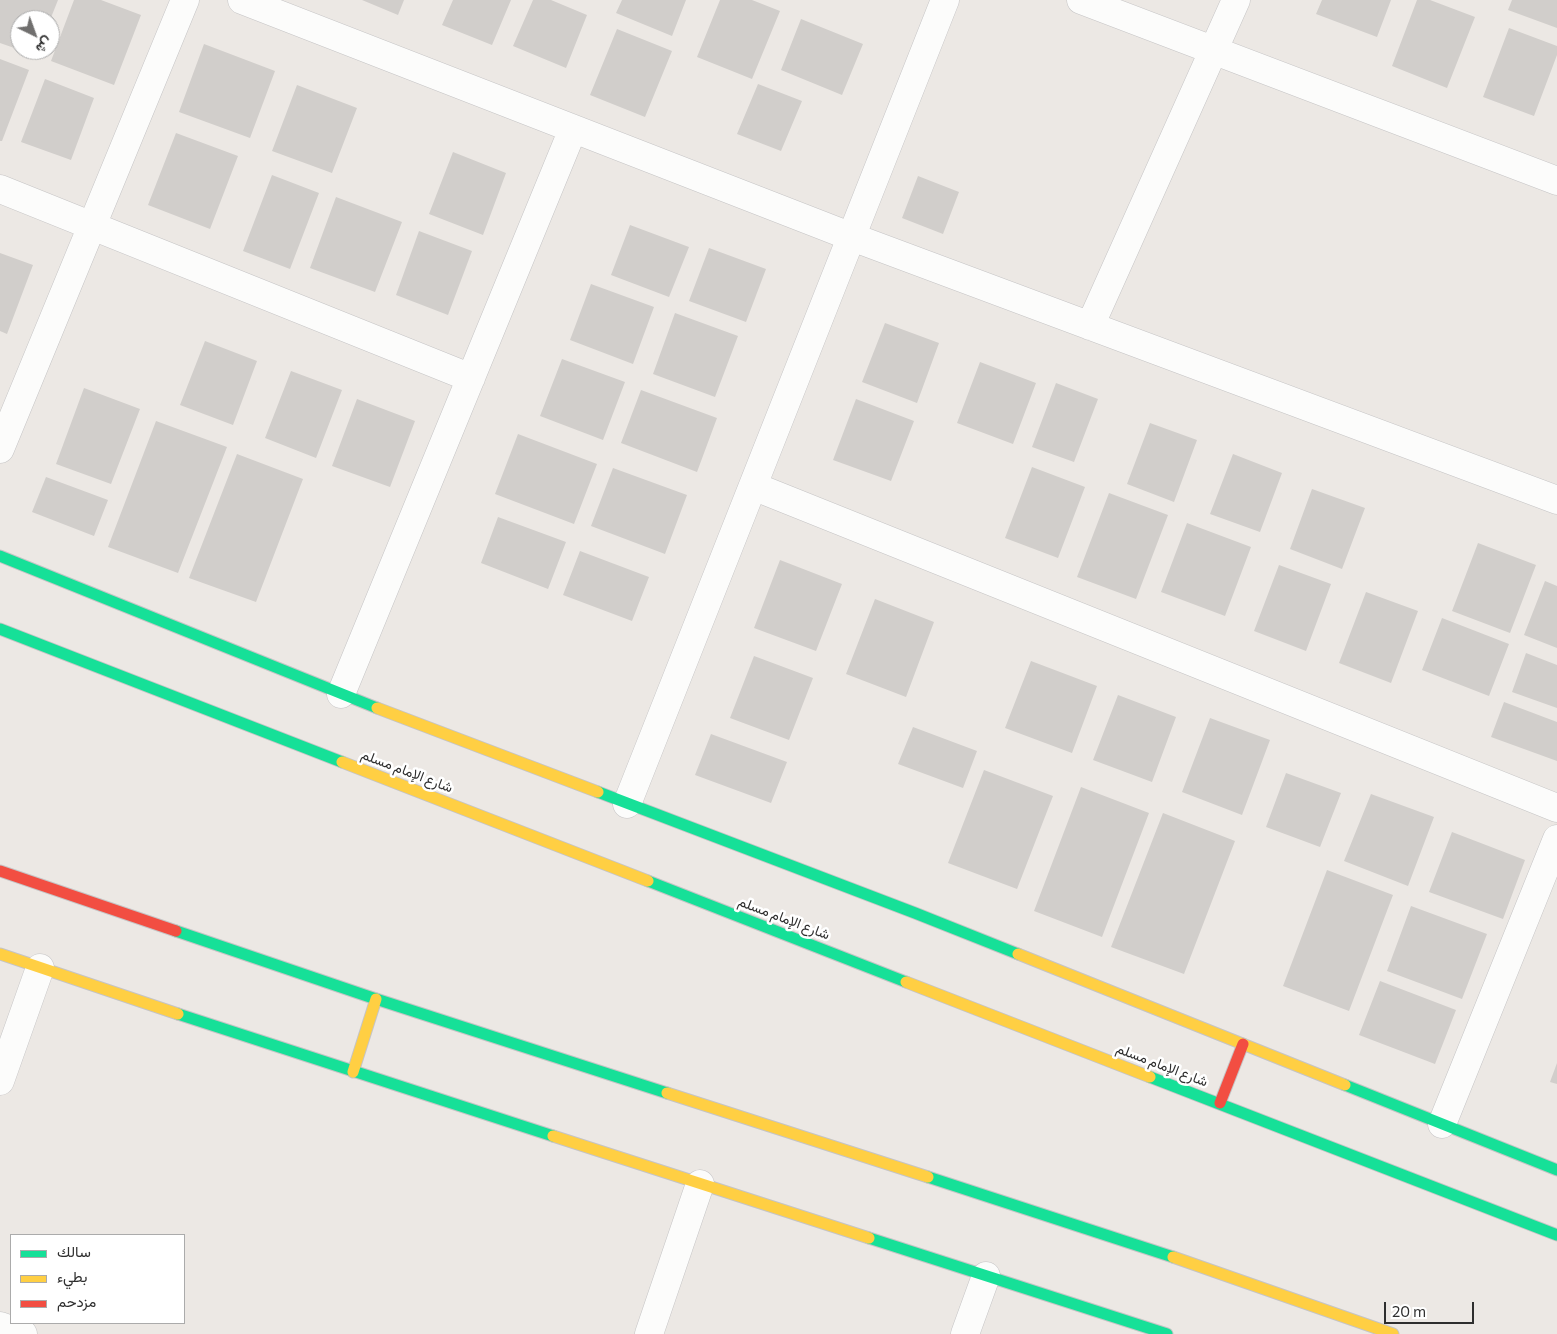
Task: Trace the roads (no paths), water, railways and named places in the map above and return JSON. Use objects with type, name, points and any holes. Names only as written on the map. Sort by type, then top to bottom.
[{"type":"main road","points":[[0,556],[341,694],[915,913],[1557,1170]]},
{"type":"main road","name":"شارع الإمام مسلم","points":[[0,629],[1557,1235]]},
{"type":"main road","points":[[0,871],[376,999],[1120,1238],[1394,1334]]},
{"type":"main road","points":[[0,954],[352,1072],[1167,1334]]},
{"type":"main road","points":[[352,1072],[376,999]]},
{"type":"main road","points":[[1220,1103],[1243,1044]]},
{"type":"street","points":[[0,449],[185,0]]},
{"type":"street","points":[[242,0],[852,237],[1557,500]]},
{"type":"street","points":[[1082,0],[1557,181]]},
{"type":"street","points":[[1090,326],[1236,0]]},
{"type":"street","points":[[627,804],[852,237],[943,1]]},
{"type":"street","points":[[341,694],[573,129]]},
{"type":"street","points":[[0,189],[471,378]]},
{"type":"street","points":[[753,486],[1557,808]]},
{"type":"street","points":[[1442,1124],[1557,839]]},
{"type":"street","points":[[0,1081],[40,968]]},
{"type":"street","points":[[649,1334],[700,1184]]},
{"type":"street","points":[[965,1334],[986,1276]]},
{"type":"street","points":[[0,1326],[23,1334]]}]
